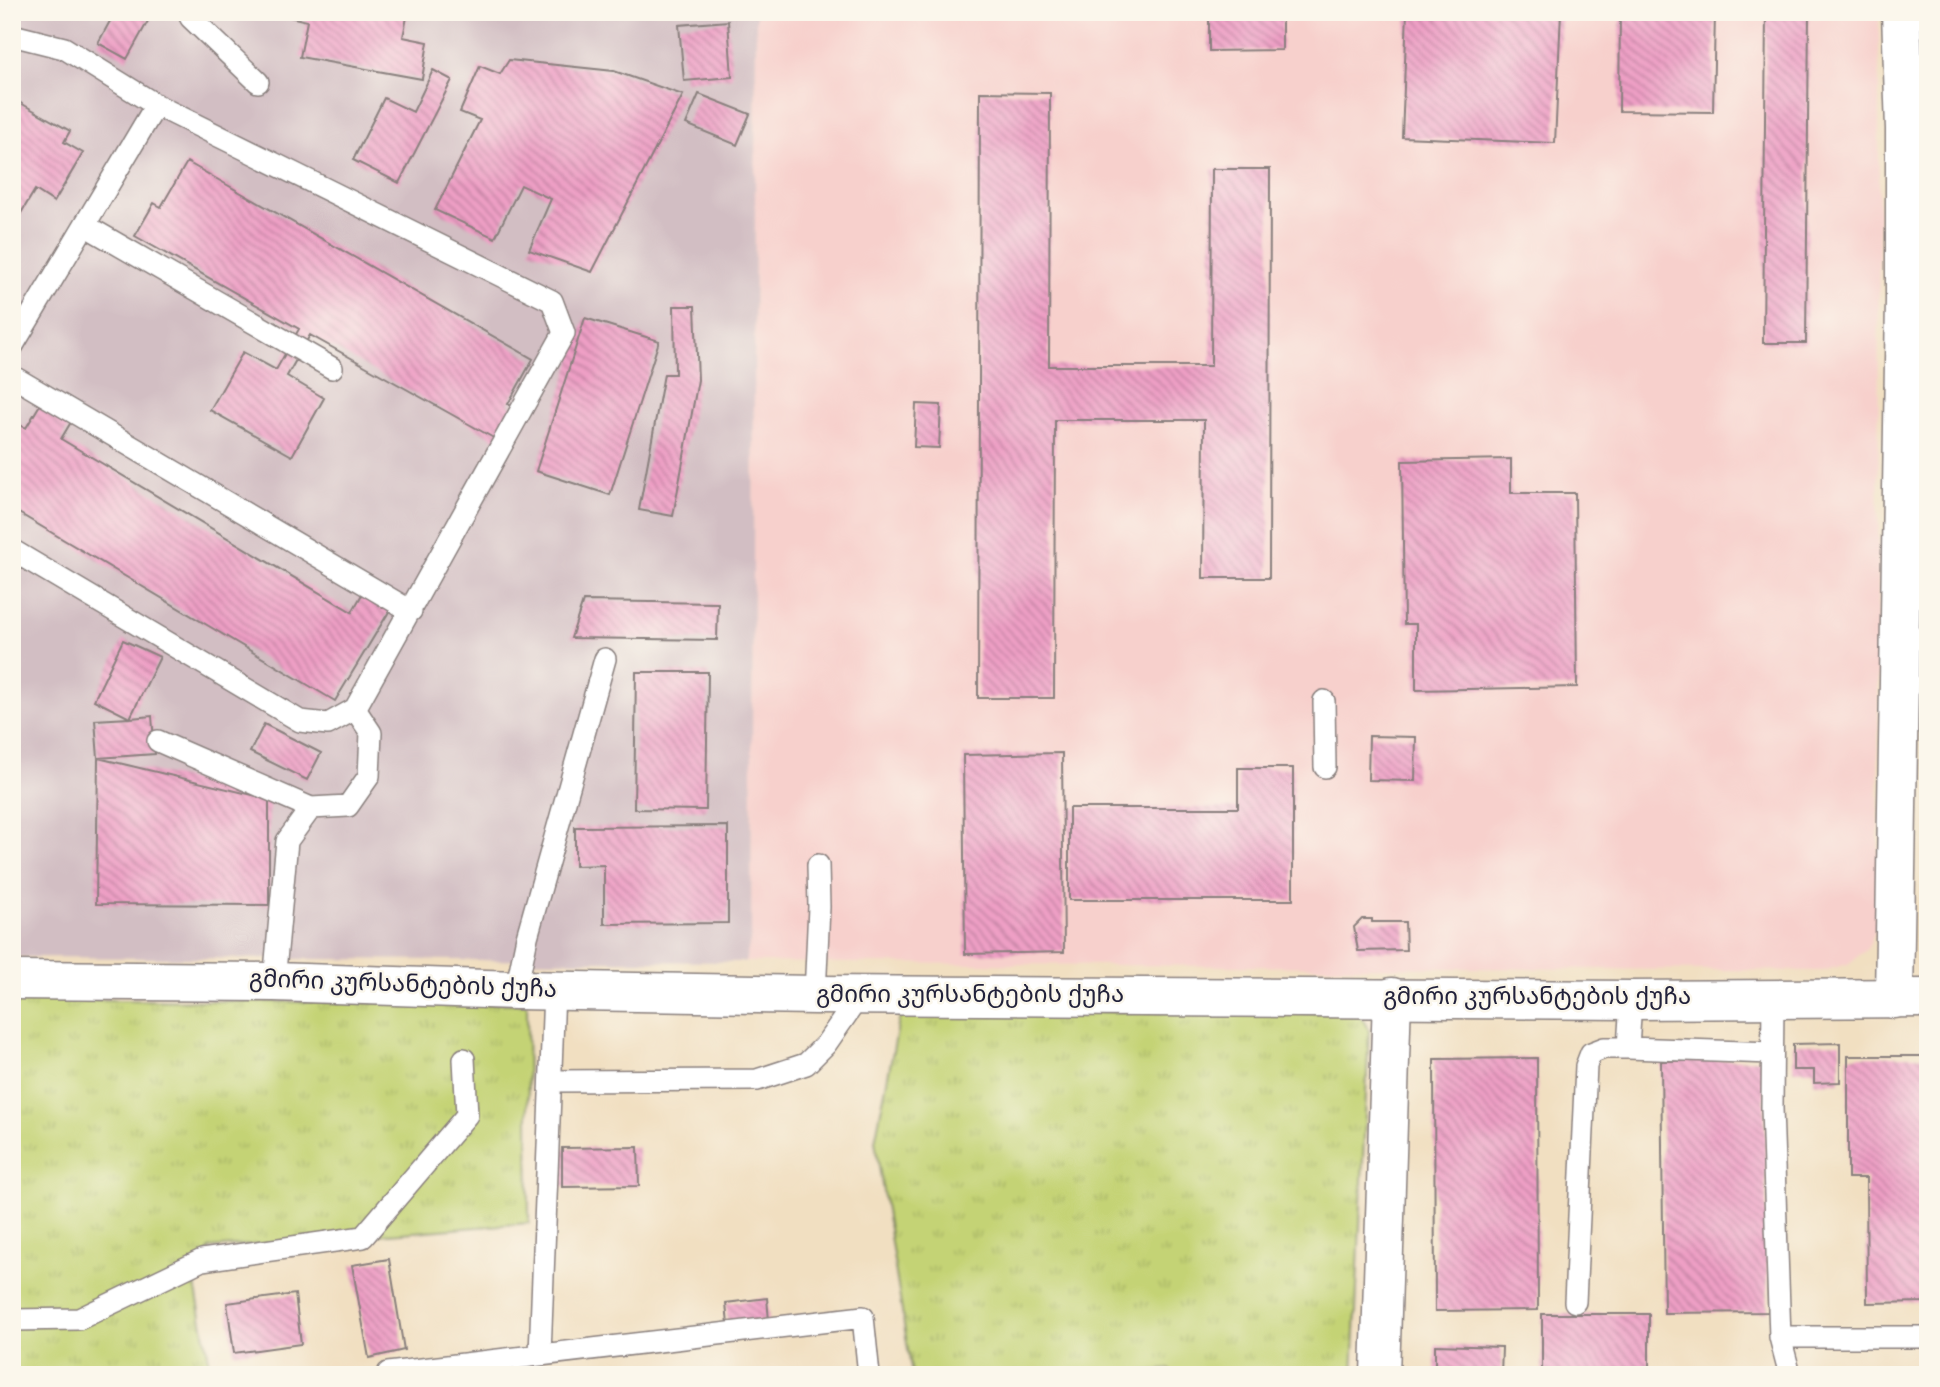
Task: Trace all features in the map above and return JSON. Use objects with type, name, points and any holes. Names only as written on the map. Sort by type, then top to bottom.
[{"type":"street","points":[[1901,12],[1905,129],[1916,298],[1911,999]]},
{"type":"street","name":"გმირი კურსანტების ქუჩა","points":[[12,981],[274,982],[554,991],[815,995],[1911,999]]},
{"type":"street","points":[[1380,1375],[1392,997]]},
{"type":"lane","points":[[192,12],[191,18],[258,82]]},
{"type":"lane","points":[[12,35],[64,48],[156,105],[552,300],[564,333],[355,709],[328,724],[300,721],[12,550]]},
{"type":"lane","points":[[12,346],[156,105]]},
{"type":"lane","points":[[86,226],[332,368]]},
{"type":"lane","points":[[12,376],[411,611]]},
{"type":"lane","points":[[516,990],[527,937],[605,659]]},
{"type":"lane","points":[[1324,702],[1325,767]]},
{"type":"lane","points":[[158,741],[311,808],[348,806],[369,776],[371,733],[355,709]]},
{"type":"lane","points":[[274,982],[287,841],[311,808]]},
{"type":"lane","points":[[815,995],[818,865]]},
{"type":"lane","points":[[540,1354],[554,991]]},
{"type":"lane","points":[[551,1081],[757,1080],[806,1064],[826,1044],[860,995]]},
{"type":"lane","points":[[1773,999],[1772,1053],[1780,1337],[1790,1375]]},
{"type":"lane","points":[[1628,1048],[1631,1000]]},
{"type":"lane","points":[[1575,1302],[1586,1066],[1591,1053],[1604,1048],[1628,1048],[1772,1053]]},
{"type":"lane","points":[[12,1320],[79,1320],[202,1260],[363,1237],[467,1115],[464,1059]]},
{"type":"lane","points":[[388,1375],[540,1354],[863,1317],[869,1375]]},
{"type":"lane","points":[[1780,1337],[1928,1336]]},
{"type":"shaded area","points":[[12,12],[756,12],[751,937],[745,962],[12,957]]},
{"type":"shaded area","points":[[756,12],[1879,12],[1878,925],[1867,949],[1848,964],[1822,971],[745,962],[751,937]]},
{"type":"green space","points":[[12,999],[527,1004],[529,1223],[210,1248],[194,1279],[212,1375],[12,1375]]},
{"type":"green space","points":[[901,1011],[1358,1012],[1369,1030],[1353,1375],[1171,1375],[1170,1369],[1108,1375],[912,1375],[875,1141]]},
{"type":"building","points":[[115,12],[153,12],[127,59],[98,43]]},
{"type":"building","points":[[269,12],[408,12],[403,37],[428,42],[422,79],[300,57],[307,21]]},
{"type":"building","points":[[1209,12],[1282,12],[1282,50],[1209,51]]},
{"type":"building","points":[[1407,12],[1561,12],[1555,143],[1402,137]]},
{"type":"building","points":[[1620,12],[1715,12],[1713,112],[1619,111]]},
{"type":"building","points":[[1766,12],[1809,12],[1806,343],[1763,343]]},
{"type":"building","points":[[728,21],[732,77],[684,81],[679,25]]},
{"type":"building","points":[[509,60],[614,71],[683,95],[592,272],[529,250],[551,199],[521,185],[495,238],[435,210],[480,120],[460,112],[480,66],[500,74]]},
{"type":"building","points":[[433,70],[452,80],[399,183],[353,160],[384,98],[413,112]]},
{"type":"building","points":[[980,92],[1050,93],[1049,366],[1211,366],[1212,169],[1270,169],[1269,578],[1203,578],[1204,420],[1055,420],[1054,698],[978,698]]},
{"type":"building","points":[[699,94],[750,114],[737,145],[686,124]]},
{"type":"building","points":[[17,101],[70,131],[64,142],[83,153],[54,202],[35,190],[12,228],[12,109]]},
{"type":"building","points":[[187,162],[533,359],[508,404],[517,409],[499,441],[310,335],[287,376],[324,398],[292,456],[210,410],[243,352],[276,370],[299,329],[135,236],[154,203],[161,207]]},
{"type":"building","points":[[674,306],[695,306],[698,380],[673,516],[639,510],[664,374],[675,374]]},
{"type":"building","points":[[585,318],[659,341],[610,495],[536,471]]},
{"type":"building","points":[[44,398],[74,417],[61,439],[352,612],[365,589],[393,605],[335,701],[12,509],[12,451],[17,442],[12,439],[12,421],[26,428]]},
{"type":"building","points":[[916,404],[941,405],[939,448],[914,447]]},
{"type":"building","points":[[1511,459],[1511,493],[1575,493],[1577,687],[1416,690],[1416,624],[1404,624],[1402,461]]},
{"type":"building","points":[[583,601],[718,603],[717,640],[571,638]]},
{"type":"building","points":[[123,640],[160,657],[130,718],[94,700]]},
{"type":"building","points":[[636,672],[708,672],[706,810],[634,809]]},
{"type":"building","points":[[152,716],[155,754],[98,758],[95,720]]},
{"type":"building","points":[[264,724],[321,753],[307,780],[250,752]]},
{"type":"building","points":[[1369,736],[1416,737],[1415,781],[1368,780]]},
{"type":"building","points":[[1062,753],[1064,952],[965,954],[963,755]]},
{"type":"building","points":[[98,758],[269,799],[269,905],[96,904]]},
{"type":"building","points":[[1238,768],[1293,768],[1293,900],[1069,900],[1069,808],[1238,808]]},
{"type":"building","points":[[728,826],[728,923],[604,924],[604,865],[575,866],[575,827]]},
{"type":"building","points":[[1362,919],[1372,919],[1372,922],[1405,922],[1406,950],[1358,951],[1354,927]]},
{"type":"building","points":[[1840,1043],[1840,1082],[1814,1083],[1814,1070],[1793,1070],[1793,1044]]},
{"type":"building","points":[[1848,1056],[1928,1056],[1928,1302],[1867,1303],[1866,1178],[1848,1178]]},
{"type":"building","points":[[1537,1058],[1538,1310],[1435,1311],[1434,1059]]},
{"type":"building","points":[[1764,1059],[1768,1312],[1664,1313],[1661,1061]]},
{"type":"building","points":[[638,1147],[639,1186],[562,1187],[562,1148]]},
{"type":"building","points":[[389,1259],[404,1350],[369,1358],[352,1265]]},
{"type":"building","points":[[295,1294],[301,1344],[234,1353],[227,1303]]},
{"type":"building","points":[[767,1298],[769,1321],[728,1325],[726,1303]]},
{"type":"building","points":[[1542,1314],[1649,1314],[1649,1375],[1542,1375]]},
{"type":"building","points":[[1435,1345],[1502,1347],[1501,1375],[1435,1375]]}]
